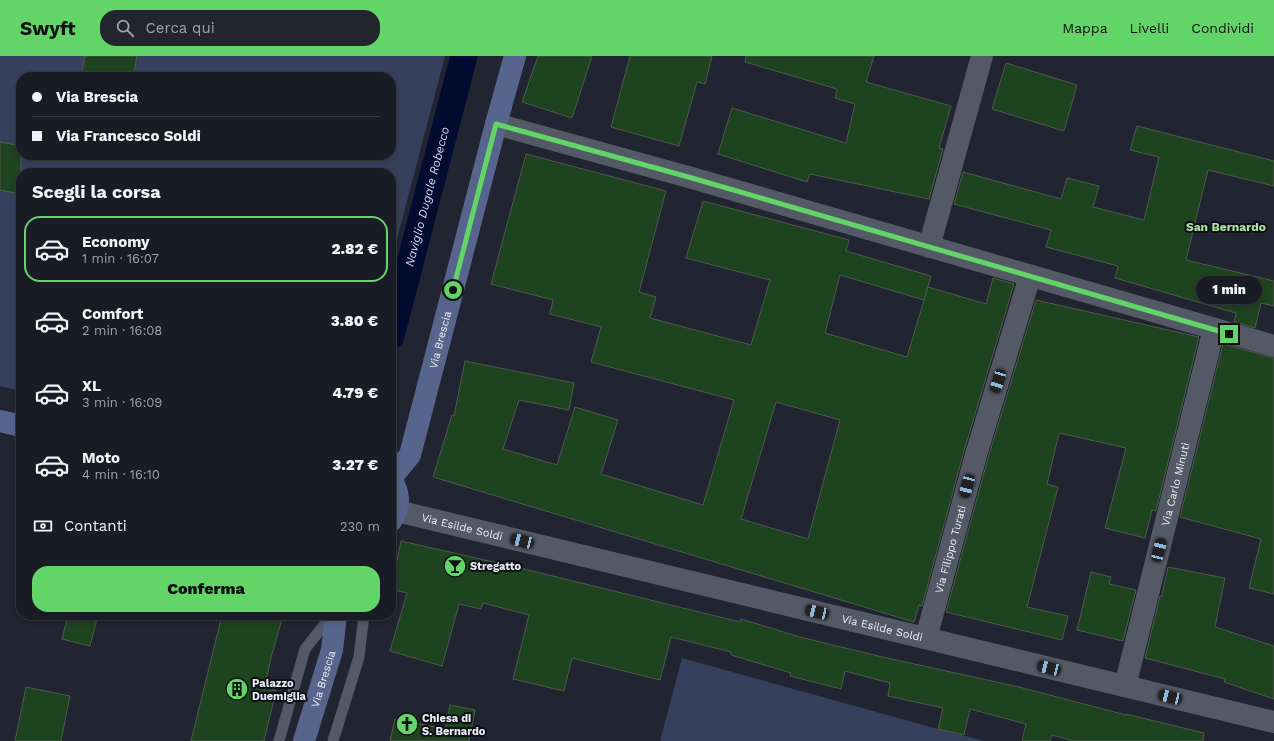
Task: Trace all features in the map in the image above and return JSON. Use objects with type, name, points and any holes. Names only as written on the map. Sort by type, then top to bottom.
[{"type":"main road","name":"Via Brescia","points":[[396,473],[410,455],[515,56]]},
{"type":"main road","points":[[0,421],[16,425]]},
{"type":"main road","points":[[396,488],[398,500],[396,508]]},
{"type":"main road","name":"Via Brescia","points":[[304,741],[332,650],[335,620]]},
{"type":"street","points":[[929,247],[982,56]]},
{"type":"street","points":[[496,124],[692,178],[1274,346]]},
{"type":"street","name":"Via Filippo Turati","points":[[926,638],[976,455],[1030,276]]},
{"type":"street","name":"Via Carlo Minuti","points":[[1125,686],[1214,329]]},
{"type":"street","name":"Via Esilde Soldi","points":[[396,516],[926,638],[1274,722]]},
{"type":"lane","points":[[279,741],[305,649],[328,620]]},
{"type":"lane","points":[[333,741],[359,656],[363,620]]},
{"type":"shaded area","points":[[0,56],[445,56],[396,243],[396,168],[16,168],[16,390],[0,386]]},
{"type":"shaded area","points":[[682,658],[938,729],[984,741],[660,741]]},
{"type":"building","points":[[85,56],[137,56],[134,72],[82,72]]},
{"type":"building","points":[[538,56],[592,56],[572,118],[522,102]]},
{"type":"building","points":[[630,56],[712,56],[705,84],[697,82],[679,146],[611,127]]},
{"type":"building","points":[[746,56],[874,56],[866,82],[951,106],[939,148],[943,149],[929,199],[810,174],[807,182],[718,154],[732,108],[846,143],[855,104],[835,98],[837,89],[745,62]]},
{"type":"building","points":[[1006,63],[1077,85],[1064,131],[992,109]]},
{"type":"building","points":[[1137,126],[1274,161],[1274,186],[1208,170],[1186,260],[1274,281],[1274,306],[1261,303],[1255,328],[1234,322],[1236,313],[1115,278],[1118,266],[1046,247],[1051,230],[954,204],[963,172],[1061,199],[1067,178],[1099,186],[1093,207],[1144,220],[1159,157],[1130,150]]},
{"type":"building","points":[[0,142],[16,145],[16,160],[21,160],[21,168],[16,168],[16,193],[0,190]]},
{"type":"building","points":[[526,154],[666,191],[639,292],[656,297],[650,318],[751,345],[770,280],[686,258],[703,201],[849,240],[846,251],[931,276],[924,300],[840,275],[825,333],[907,357],[928,287],[986,304],[993,278],[1014,284],[964,451],[922,606],[919,605],[914,622],[433,477],[452,415],[454,416],[465,361],[574,383],[569,410],[519,400],[503,449],[557,465],[575,407],[618,420],[601,474],[703,505],[734,400],[591,362],[601,327],[550,314],[553,300],[491,284]],"holes":[[[776,402],[840,420],[808,539],[741,519]]]},
{"type":"building","points":[[1036,300],[1199,337],[1156,511],[1152,510],[1145,538],[1105,528],[1126,448],[1059,433],[1047,484],[1058,487],[1027,607],[1068,616],[1062,640],[946,612],[988,458]]},
{"type":"building","points":[[1223,344],[1274,358],[1274,594],[1249,588],[1261,539],[1180,517]]},
{"type":"building","points":[[401,541],[520,568],[740,622],[741,619],[800,637],[1019,687],[1126,715],[1204,733],[1203,741],[1073,741],[1052,735],[1050,741],[1022,741],[1026,724],[970,709],[964,735],[938,729],[943,708],[888,696],[890,683],[845,671],[841,689],[790,676],[791,673],[731,655],[731,652],[671,637],[660,680],[572,658],[564,691],[513,679],[529,615],[483,603],[481,609],[459,604],[442,666],[390,651],[407,593],[396,590],[396,565]]},
{"type":"building","points":[[1168,567],[1225,578],[1215,627],[1274,646],[1274,699],[1224,682],[1225,679],[1145,658],[1160,596],[1162,596]]},
{"type":"building","points":[[1091,572],[1111,577],[1109,584],[1136,590],[1123,641],[1077,630]]},
{"type":"building","points":[[67,620],[97,620],[90,646],[62,639]]},
{"type":"building","name":"Palazzo Duemiglia","points":[[221,620],[282,620],[265,686],[276,691],[264,741],[191,741]]},
{"type":"building","points":[[26,687],[70,696],[61,741],[15,741]]},
{"type":"building","name":"Chiesa di S. Bernardo","points":[[450,705],[475,710],[469,741],[390,741],[395,719],[445,729]]},
{"type":"waterway","name":"Naviglio Dugale Robecco","points":[[396,317],[464,56]]},
{"type":"place","name":"Stregatto","points":[[455,566]]},
{"type":"place","name":"Palazzo Duemiglia","points":[[237,689]]},
{"type":"place","name":"Chiesa di S. Bernardo","points":[[407,724]]},
{"type":"district","name":"San Bernardo","points":[[1226,227]]},
{"type":"route","points":[[453,290],[496,124],[692,178],[1229,334]]}]
